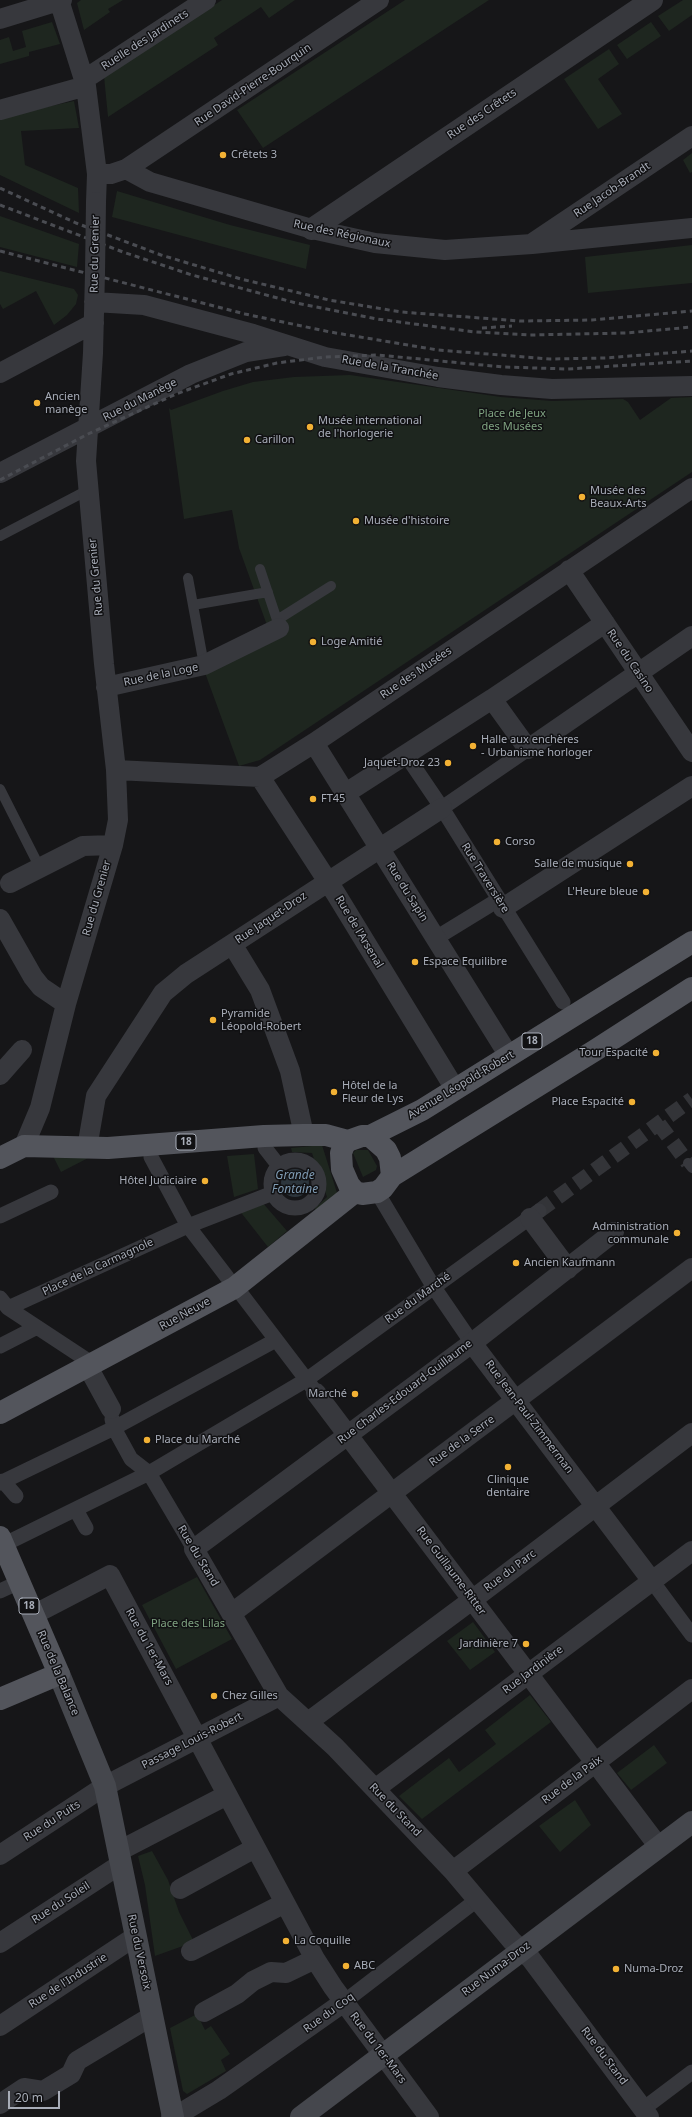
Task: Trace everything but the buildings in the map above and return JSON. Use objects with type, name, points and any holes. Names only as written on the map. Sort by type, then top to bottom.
[{"type":"main road","name":"Avenue Léopold-Robert","points":[[370,1136],[422,1110],[456,1089],[504,1048],[692,942]]},
{"type":"main road","points":[[348,1141],[341,1153],[342,1169],[349,1185],[355,1192],[370,1194],[377,1192],[383,1188],[392,1176],[594,1051],[692,988]]},
{"type":"main road","name":"18","points":[[0,1158],[24,1146],[87,1148],[304,1135],[326,1135],[348,1141],[362,1136],[370,1136]]},
{"type":"main road","points":[[370,1136],[386,1150],[391,1163],[392,1176]]},
{"type":"main road","name":"Rue Neuve","points":[[0,1413],[234,1288],[355,1192]]},
{"type":"main road","name":"Rue de la Balance","points":[[2,1541],[105,1786]]},
{"type":"main road","points":[[0,1700],[59,1674]]},
{"type":"main road","name":"Rue du Versoix","points":[[105,1786],[172,2117]]},
{"type":"main road","name":"Rue Numa-Droz","points":[[301,2117],[692,1822]]},
{"type":"street","name":"Ruelle des Jardinets","points":[[0,110],[86,82],[206,0]]},
{"type":"street","name":"Rue David-Pierre-Bourquin","points":[[126,169],[379,0]]},
{"type":"street","name":"Rue des Crêtets","points":[[312,229],[652,0]]},
{"type":"street","name":"Rue du Grenier","points":[[24,1146],[40,1108],[66,1004],[113,845],[118,820],[116,770],[106,687],[86,461],[94,323],[97,174],[86,82],[60,1]]},
{"type":"street","points":[[0,19],[60,1]]},
{"type":"street","name":"Rue Jacob-Brandt","points":[[532,244],[692,136]]},
{"type":"street","points":[[97,174],[111,174],[126,169]]},
{"type":"street","name":"Rue des Régionaux","points":[[126,169],[150,182],[312,229],[375,243],[444,250],[532,244],[692,228]]},
{"type":"street","name":"Rue de la Tranchée","points":[[94,302],[144,305],[253,334],[286,346],[325,357],[395,371],[501,385],[600,389],[692,386]]},
{"type":"street","points":[[0,373],[94,323]]},
{"type":"street","name":"Rue du Manège","points":[[0,473],[190,374],[246,352],[286,346]]},
{"type":"street","name":"Rue des Musées","points":[[260,777],[314,743],[692,488]]},
{"type":"street","name":"Rue du Casino","points":[[569,570],[692,752]]},
{"type":"street","points":[[346,793],[492,699],[605,623]]},
{"type":"street","name":"Rue de la Loge","points":[[106,687],[204,666],[278,624]]},
{"type":"street","name":"Rue Jaquet-Droz","points":[[87,1148],[96,1096],[163,993],[186,974],[442,808],[692,636]]},
{"type":"street","points":[[492,699],[528,749]]},
{"type":"street","name":"Rue du Sapin","points":[[314,743],[504,1048]]},
{"type":"street","name":"Rue Traversière","points":[[406,755],[442,808],[563,1002]]},
{"type":"street","points":[[116,770],[260,777]]},
{"type":"street","name":"Rue de l'Arsenal","points":[[260,777],[328,881],[456,1089]]},
{"type":"street","points":[[436,938],[501,904],[692,786]]},
{"type":"street","points":[[10,884],[83,846],[113,845]]},
{"type":"street","points":[[0,919],[32,977],[41,987],[66,1004]]},
{"type":"street","points":[[232,944],[260,990],[290,1071],[304,1135]]},
{"type":"street","points":[[0,1074],[22,1050]]},
{"type":"street","points":[[265,1148],[279,1166]]},
{"type":"street","points":[[151,1157],[188,1226],[227,1277]]},
{"type":"street","points":[[294,1208],[309,1204],[315,1198],[319,1184],[318,1176],[308,1164],[293,1160],[279,1166],[272,1179],[273,1193],[282,1203],[294,1208],[304,1222]]},
{"type":"street","points":[[0,1216],[52,1192]]},
{"type":"street","name":"Rue Jean-Paul-Zimmerman","points":[[377,1192],[433,1286],[472,1343],[692,1635]]},
{"type":"street","name":"Place de la Carmagnole","points":[[4,1303],[188,1226],[273,1193]]},
{"type":"street","points":[[534,1214],[568,1269]]},
{"type":"street","name":"Rue du Marché","points":[[2,1541],[28,1526],[76,1510],[149,1473],[311,1386],[433,1286],[534,1214]]},
{"type":"street","name":"Rue Charles-Edouard-Guillaume","points":[[194,1549],[472,1343],[614,1232]]},
{"type":"street","name":"Rue de la Serre","points":[[232,1613],[692,1268]]},
{"type":"street","name":"Rue Guillaume-Ritter","points":[[242,1295],[659,1847]]},
{"type":"street","points":[[4,1303],[91,1365],[111,1409],[114,1428],[131,1459],[149,1473]]},
{"type":"street","points":[[0,1346],[37,1327]]},
{"type":"street","points":[[16,1496],[1,1482],[114,1428],[276,1340]]},
{"type":"street","name":"Rue du Parc","points":[[308,1722],[692,1433]]},
{"type":"street","name":"Rue du Stand","points":[[149,1473],[279,1696],[308,1722],[375,1789],[478,1899],[547,1980],[642,2114]]},
{"type":"street","points":[[76,1510],[86,1528]]},
{"type":"street","name":"Rue Jardinière","points":[[375,1789],[692,1551]]},
{"type":"street","name":"Rue du 1er-Mars","points":[[33,1615],[110,1575],[315,1959],[344,2002],[429,2117]]},
{"type":"street","name":"Rue de la Paix","points":[[453,1871],[692,1689]]},
{"type":"street","name":"Passage Louis-Robert","points":[[105,1786],[279,1696]]},
{"type":"street","name":"Rue du Puits","points":[[0,1855],[105,1786]]},
{"type":"street","points":[[120,1858],[227,1795]]},
{"type":"street","points":[[180,1889],[255,1848]]},
{"type":"street","name":"Rue du Soleil","points":[[0,1943],[120,1858]]},
{"type":"street","name":"Rue du Coq","points":[[172,2117],[219,2090],[344,2002],[478,1899]]},
{"type":"street","points":[[191,1951],[285,1903]]},
{"type":"street","name":"Rue de l'Industrie","points":[[0,2026],[136,1936]]},
{"type":"street","points":[[204,2012],[236,1994],[253,1981],[271,1972],[286,1973],[315,1959]]},
{"type":"street","points":[[0,2104],[24,2088],[43,2091],[71,2074],[77,2061],[152,2016]]},
{"type":"street","points":[[642,2114],[692,2072]]},
{"type":"lane","points":[[0,536],[88,490]]},
{"type":"lane","points":[[260,569],[278,624],[331,586]]},
{"type":"lane","points":[[188,578],[204,666]]},
{"type":"lane","points":[[193,605],[268,592]]},
{"type":"lane","points":[[0,789],[40,868]]},
{"type":"green space","points":[[81,0],[123,0],[108,9],[110,12],[84,30],[77,3]]},
{"type":"green space","points":[[222,0],[295,0],[269,18],[261,7],[214,38],[218,45],[108,117],[104,76]]},
{"type":"green space","points":[[405,0],[489,0],[263,148],[237,110]]},
{"type":"green space","points":[[683,0],[692,0],[692,15],[669,31],[658,16]]},
{"type":"green space","points":[[52,22],[60,44],[29,52],[29,56],[0,64],[0,40],[9,37],[13,51],[26,47],[22,31]]},
{"type":"green space","points":[[651,22],[661,36],[627,59],[617,45]]},
{"type":"green space","points":[[609,49],[619,64],[598,79],[622,114],[598,129],[564,79]]},
{"type":"green space","points":[[74,101],[79,128],[21,131],[25,165],[78,188],[79,213],[0,175],[0,117]]},
{"type":"green space","points":[[692,153],[692,172],[690,173],[683,160]]},
{"type":"green space","points":[[117,191],[230,225],[310,245],[306,269],[112,217]]},
{"type":"green space","points":[[0,216],[79,244],[77,267],[0,247]]},
{"type":"green space","points":[[692,245],[692,283],[588,293],[585,257]]},
{"type":"green space","points":[[0,271],[74,289],[78,295],[76,304],[67,315],[54,325],[36,291],[3,309],[0,304]]},
{"type":"green space","name":"Place de Jeux des Musées","points":[[350,375],[501,397],[552,401],[623,399],[628,402],[640,420],[671,398],[692,397],[692,472],[260,760],[239,766],[200,659],[268,628],[239,548],[232,510],[184,519],[169,408],[171,410],[253,382],[294,377]]},
{"type":"green space","points":[[322,1145],[338,1196],[316,1215],[315,1208],[327,1197],[312,1153],[292,1152],[291,1148]]},
{"type":"green space","points":[[356,1150],[368,1150],[377,1166],[376,1170],[363,1177],[353,1153]]},
{"type":"green space","points":[[52,1154],[92,1156],[61,1172]]},
{"type":"green space","points":[[254,1154],[258,1189],[234,1197],[227,1156]]},
{"type":"green space","points":[[262,1202],[287,1231],[268,1247],[239,1210]]},
{"type":"green space","name":"Place des Lilas","points":[[197,1577],[232,1639],[176,1669],[142,1605]]},
{"type":"green space","points":[[473,1622],[495,1652],[470,1670],[447,1641]]},
{"type":"green space","points":[[530,1695],[551,1722],[422,1819],[399,1796],[449,1758],[459,1772],[496,1744],[485,1730]]},
{"type":"green space","points":[[654,1745],[667,1763],[631,1790],[617,1773]]},
{"type":"green space","points":[[575,1800],[591,1825],[560,1852],[539,1826]]},
{"type":"green space","points":[[152,1851],[168,1880],[179,1912],[194,1942],[155,1956],[145,1885],[138,1856]]},
{"type":"green space","points":[[197,2014],[205,2030],[211,2026],[230,2054],[221,2060],[226,2071],[187,2094],[183,2091],[170,2028]]},
{"type":"water","name":"Grande Fontaine","points":[[295,1169],[305,1173],[309,1183],[305,1193],[295,1197],[285,1193],[281,1183],[285,1173]]},
{"type":"tunnel","points":[[539,1211],[692,1099]]},
{"type":"tunnel","points":[[659,1124],[688,1163]]},
{"type":"railway","points":[[0,188],[76,223],[161,255],[241,279],[329,300],[401,312],[520,321],[592,320],[692,311]]},
{"type":"railway","points":[[0,205],[123,252],[192,275],[296,303],[377,319],[475,332],[530,335],[626,333],[692,327]]},
{"type":"railway","points":[[0,251],[245,314],[330,332],[438,350],[550,359],[606,358],[692,351]]},
{"type":"railway","points":[[482,328],[512,326]]},
{"type":"railway","points":[[0,480],[88,434],[176,394],[231,374],[277,363],[325,357],[378,355],[503,367],[568,369],[692,361]]},
{"type":"place","name":"Crêtets 3","points":[[223,155]]},
{"type":"place","name":"Ancien manège","points":[[37,403]]},
{"type":"place","name":"Musée international de l'horlogerie","points":[[310,427]]},
{"type":"place","name":"Carillon","points":[[247,440]]},
{"type":"place","name":"Musée des Beaux-Arts","points":[[582,497]]},
{"type":"place","name":"Musée d'histoire","points":[[356,521]]},
{"type":"place","name":"Loge Amitié","points":[[313,642]]},
{"type":"place","name":"Halle aux enchères - Urbanisme horloger","points":[[473,746]]},
{"type":"place","name":"Jaquet-Droz 23","points":[[448,763]]},
{"type":"place","name":"FT45","points":[[313,799]]},
{"type":"place","name":"Corso","points":[[497,842]]},
{"type":"place","name":"Salle de musique","points":[[630,864]]},
{"type":"place","name":"L'Heure bleue","points":[[646,892]]},
{"type":"place","name":"Espace Equilibre","points":[[415,962]]},
{"type":"place","name":"Pyramide Léopold-Robert","points":[[213,1020]]},
{"type":"place","name":"Tour Espacité","points":[[656,1053]]},
{"type":"place","name":"Hôtel de la Fleur de Lys","points":[[334,1092]]},
{"type":"place","name":"Place Espacité","points":[[632,1102]]},
{"type":"place","name":"Hôtel Judiciaire","points":[[205,1181]]},
{"type":"place","name":"Administration communale","points":[[677,1233]]},
{"type":"place","name":"Ancien Kaufmann","points":[[516,1263]]},
{"type":"place","name":"Marché","points":[[355,1394]]},
{"type":"place","name":"Place du Marché","points":[[147,1440]]},
{"type":"place","name":"Clinique dentaire","points":[[508,1467]]},
{"type":"place","name":"Jardinière 7","points":[[526,1644]]},
{"type":"place","name":"Chez Gilles","points":[[214,1696]]},
{"type":"place","name":"La Coquille","points":[[286,1941]]},
{"type":"place","name":"ABC","points":[[346,1966]]},
{"type":"place","name":"Numa-Droz","points":[[616,1969]]}]
